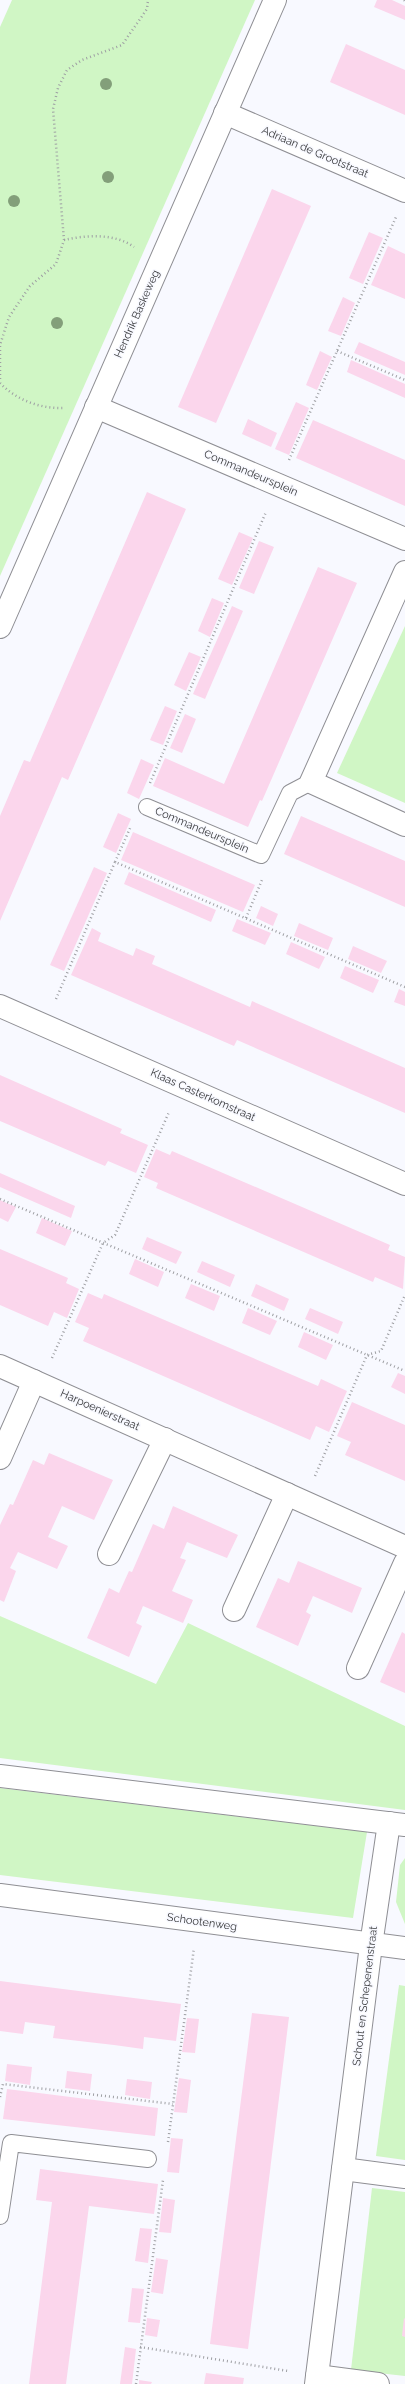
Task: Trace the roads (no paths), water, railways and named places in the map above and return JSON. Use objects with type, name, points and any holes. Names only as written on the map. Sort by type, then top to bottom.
[{"type":"street","name":"Hendrik Baskeweg","points":[[0,627],[275,0]]},
{"type":"street","name":"Adriaan de Grootstraat","points":[[225,113],[405,191]]},
{"type":"street","name":"Commandeursplein","points":[[96,407],[405,539]]},
{"type":"street","points":[[405,572],[311,782],[405,825]]},
{"type":"street","name":"Klaas Casterkomstraat","points":[[0,1006],[405,1184]]},
{"type":"street","name":"Harpoenierstraat","points":[[0,1366],[405,1546]]},
{"type":"street","points":[[0,1458],[34,1381]]},
{"type":"street","points":[[110,1554],[165,1439]]},
{"type":"street","points":[[234,1610],[287,1494]]},
{"type":"street","points":[[358,1668],[405,1563]]},
{"type":"street","points":[[0,1776],[397,1824]]},
{"type":"street","name":"Schout en Schepenenstraat","points":[[317,2380],[371,1945],[397,1824]]},
{"type":"street","name":"Schootenweg","points":[[0,1895],[371,1945],[405,1948]]},
{"type":"street","points":[[343,2169],[405,2177]]},
{"type":"street","points":[[317,2380],[378,2384]]},
{"type":"lane","name":"Commandeursplein","points":[[147,807],[261,855],[290,793],[311,782]]},
{"type":"lane","points":[[0,2216],[11,2143],[148,2159]]}]
